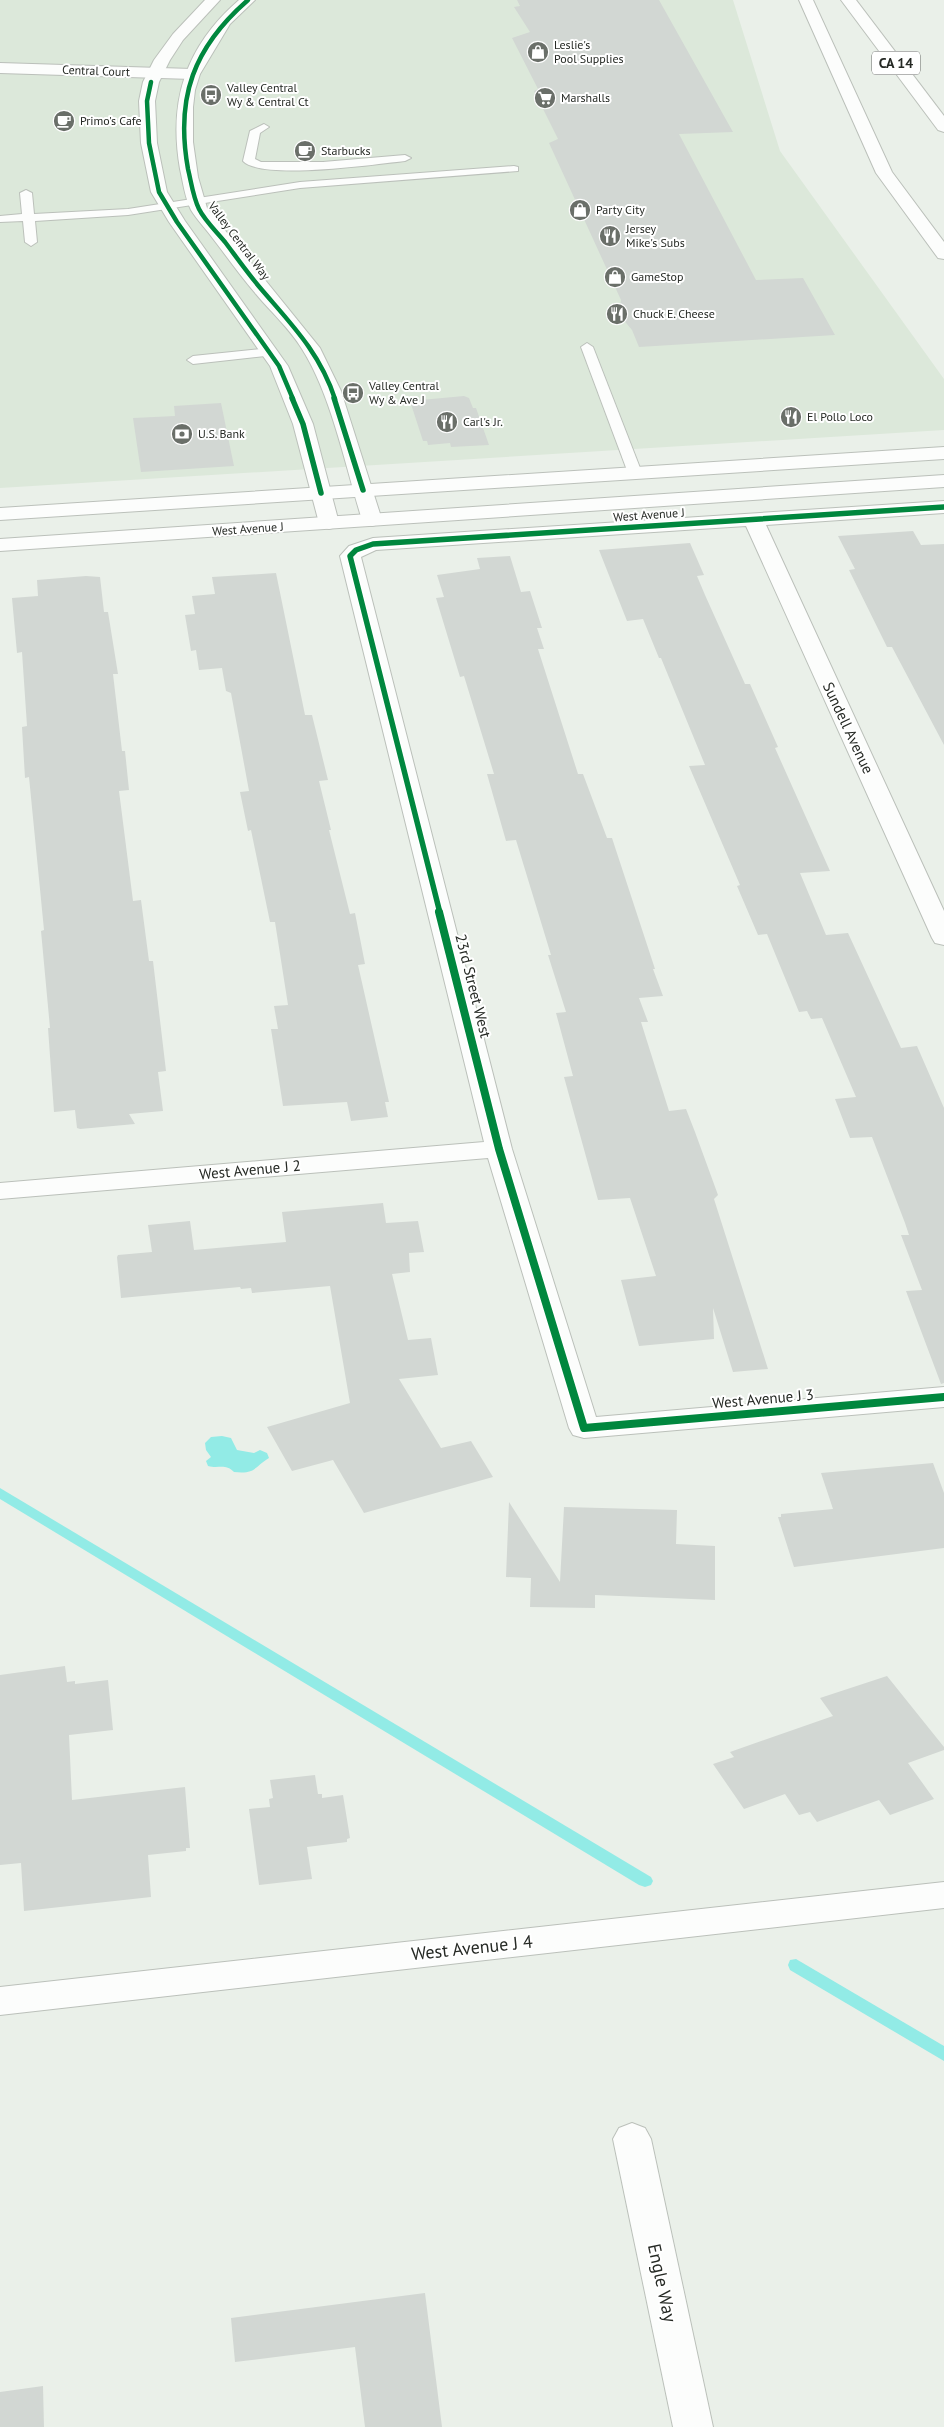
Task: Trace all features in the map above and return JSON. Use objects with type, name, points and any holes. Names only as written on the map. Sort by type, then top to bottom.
[{"type":"main road","points":[[213,0],[196,15],[178,37],[153,77],[147,101],[149,143],[159,192],[279,366],[303,424],[329,523]]},
{"type":"main road","points":[[224,21],[218,14],[231,0]]},
{"type":"main road","name":"Valley Central Way","points":[[248,0],[224,21],[190,79],[185,97],[186,148],[196,201],[199,209],[262,290],[282,310],[311,348],[332,390],[372,520]]},
{"type":"main road","points":[[806,0],[884,173],[944,254]]},
{"type":"main road","name":"CA 14","points":[[848,0],[944,126]]},
{"type":"main road","name":"Central Court","points":[[0,68],[190,79]]},
{"type":"main road","name":"Central Court","points":[[0,79],[153,77]]},
{"type":"main road","points":[[0,514],[944,453]]},
{"type":"main road","name":"West Avenue J","points":[[0,545],[944,481]]},
{"type":"main road","name":"West Avenue J","points":[[356,550],[373,544],[944,507]]},
{"type":"main road","name":"Sundell Avenue","points":[[753,519],[944,938]]},
{"type":"main road","name":"23rd Street West","points":[[356,550],[350,556],[500,1149],[584,1428]]},
{"type":"main road","name":"West Avenue J 2","points":[[0,1192],[500,1149]]},
{"type":"main road","name":"West Avenue J 3","points":[[584,1428],[944,1396]]},
{"type":"main road","name":"West Avenue J 4","points":[[0,2001],[944,1895]]},
{"type":"main road","name":"Engle Way","points":[[632,2139],[693,2427]]},
{"type":"lane","points":[[264,127],[255,131],[249,161],[260,166],[291,167],[405,158]]},
{"type":"lane","points":[[0,219],[128,212],[336,182],[514,169]]},
{"type":"lane","points":[[26,193],[31,242]]},
{"type":"lane","points":[[587,347],[635,473]]},
{"type":"lane","points":[[193,360],[270,352]]},
{"type":"shaded area","points":[[0,0],[733,0],[780,151],[944,379],[944,430],[0,488]]},
{"type":"water","points":[[222,1436],[231,1438],[237,1450],[254,1453],[260,1450],[267,1453],[269,1458],[254,1470],[246,1472],[234,1472],[225,1467],[208,1466],[206,1461],[211,1457],[206,1450],[205,1443],[211,1437]]},
{"type":"building","points":[[517,0],[659,0],[733,132],[679,134],[756,280],[803,278],[835,335],[639,347],[632,330],[622,318],[620,310],[621,300],[549,143],[558,139],[534,91],[538,89],[512,38],[530,32],[514,7],[520,6]]},
{"type":"building","name":"Carl's Jr.","points":[[464,396],[469,398],[473,408],[476,408],[489,445],[451,447],[450,443],[428,445],[427,441],[423,441],[410,401]]},
{"type":"building","name":"U.S. Bank","points":[[221,403],[234,466],[141,472],[133,418],[175,416],[174,406]]},
{"type":"building","points":[[913,531],[921,545],[944,544],[944,745],[892,647],[887,647],[849,570],[855,569],[838,536]]},
{"type":"building","points":[[690,543],[704,575],[697,576],[705,595],[745,684],[750,684],[778,747],[775,748],[830,871],[800,873],[826,935],[848,933],[901,1048],[917,1046],[944,1108],[944,1383],[941,1384],[906,1291],[922,1290],[901,1235],[909,1235],[905,1223],[872,1137],[850,1138],[835,1099],[856,1097],[822,1018],[811,1019],[807,1011],[799,1012],[767,934],[758,935],[737,886],[740,885],[689,766],[705,765],[661,658],[659,658],[643,619],[627,621],[599,550]]},
{"type":"building","points":[[510,556],[521,592],[530,591],[542,628],[537,628],[544,649],[538,649],[578,774],[583,774],[607,838],[612,838],[663,996],[639,998],[648,1022],[641,1022],[669,1111],[686,1109],[695,1132],[718,1195],[714,1199],[768,1369],[733,1372],[713,1308],[714,1339],[639,1346],[621,1280],[656,1276],[630,1198],[598,1200],[564,1077],[573,1076],[556,1013],[566,1012],[548,955],[551,955],[516,840],[506,841],[487,774],[494,774],[464,676],[460,677],[436,598],[444,597],[437,575],[480,569],[477,558]]},
{"type":"building","points":[[276,573],[305,715],[312,715],[328,780],[319,781],[350,914],[355,913],[365,964],[358,965],[389,1102],[385,1102],[388,1117],[351,1121],[347,1102],[283,1106],[271,1029],[278,1029],[274,1006],[288,1005],[275,922],[270,922],[251,830],[248,831],[240,792],[249,791],[231,693],[226,691],[222,668],[199,670],[196,650],[191,651],[185,615],[195,614],[192,596],[215,594],[212,577]]},
{"type":"building","points":[[86,576],[100,577],[104,612],[108,612],[118,674],[113,674],[122,751],[125,751],[129,790],[119,791],[133,901],[141,900],[149,961],[153,961],[166,1071],[158,1072],[163,1111],[129,1114],[135,1124],[80,1129],[77,1128],[75,1110],[54,1112],[48,1028],[50,1028],[41,931],[44,930],[29,777],[25,778],[22,727],[27,726],[22,652],[17,653],[12,598],[38,596],[37,580]]},
{"type":"building","points":[[383,1203],[386,1223],[418,1221],[424,1252],[409,1253],[410,1272],[392,1274],[408,1340],[431,1338],[438,1375],[399,1379],[441,1448],[471,1441],[493,1477],[364,1513],[333,1460],[292,1471],[267,1427],[350,1403],[330,1286],[252,1293],[251,1288],[241,1289],[240,1287],[121,1298],[117,1257],[118,1255],[152,1252],[148,1225],[190,1221],[194,1250],[286,1242],[282,1212]]},
{"type":"building","points":[[933,1463],[944,1493],[944,1548],[794,1567],[778,1517],[781,1517],[781,1514],[833,1509],[821,1473]]},
{"type":"building","points":[[509,1502],[560,1582],[564,1507],[677,1510],[676,1544],[715,1546],[715,1600],[595,1595],[595,1608],[530,1607],[531,1578],[506,1577]]},
{"type":"building","points":[[65,1666],[67,1682],[75,1681],[75,1684],[108,1680],[113,1730],[69,1735],[72,1800],[185,1787],[190,1848],[186,1848],[186,1851],[148,1855],[151,1897],[24,1911],[21,1863],[0,1865],[0,1675]]},
{"type":"building","points":[[887,1676],[944,1747],[944,1750],[908,1763],[934,1799],[890,1815],[879,1800],[817,1822],[810,1812],[799,1815],[785,1794],[744,1809],[713,1764],[734,1757],[730,1752],[833,1716],[820,1698]]},
{"type":"building","points":[[315,1775],[318,1794],[322,1794],[322,1798],[343,1795],[350,1838],[347,1839],[347,1842],[307,1847],[312,1879],[259,1885],[249,1809],[270,1807],[269,1799],[273,1798],[270,1780]]},
{"type":"building","points":[[425,2293],[442,2427],[365,2427],[355,2347],[235,2362],[231,2318]]},
{"type":"building","points":[[43,2386],[44,2427],[0,2427],[0,2392]]},
{"type":"waterway","points":[[0,1493],[645,1881]]},
{"type":"waterway","points":[[796,1965],[944,2054]]},
{"type":"cycle path","points":[[248,0],[224,21],[192,74],[187,90],[184,124],[190,177],[199,209],[262,290],[282,310],[311,348],[332,391],[363,490]]},
{"type":"cycle path","points":[[151,82],[147,101],[149,143],[159,192],[177,222],[279,366],[303,424],[321,493]]},
{"type":"cycle path","points":[[944,507],[373,544],[356,550],[350,556],[499,1149],[584,1428],[944,1397]]},
{"type":"place","name":"Leslie's Pool Supplies","points":[[538,52]]},
{"type":"place","name":"Valley Central Wy & Central Ct","points":[[211,95]]},
{"type":"place","name":"Marshalls","points":[[545,98]]},
{"type":"place","name":"Primo's Cafe","points":[[64,121]]},
{"type":"place","name":"Starbucks","points":[[305,151]]},
{"type":"place","name":"Party City","points":[[580,210]]},
{"type":"place","name":"Jersey Mike's Subs","points":[[610,236]]},
{"type":"place","name":"GameStop","points":[[615,277]]},
{"type":"place","name":"Chuck E. Cheese","points":[[617,314]]},
{"type":"place","name":"Valley Central Wy & Ave J","points":[[353,393]]},
{"type":"place","name":"El Pollo Loco","points":[[791,417]]},
{"type":"place","name":"Carl's Jr.","points":[[447,422]]},
{"type":"place","name":"U.S. Bank","points":[[182,434]]}]
